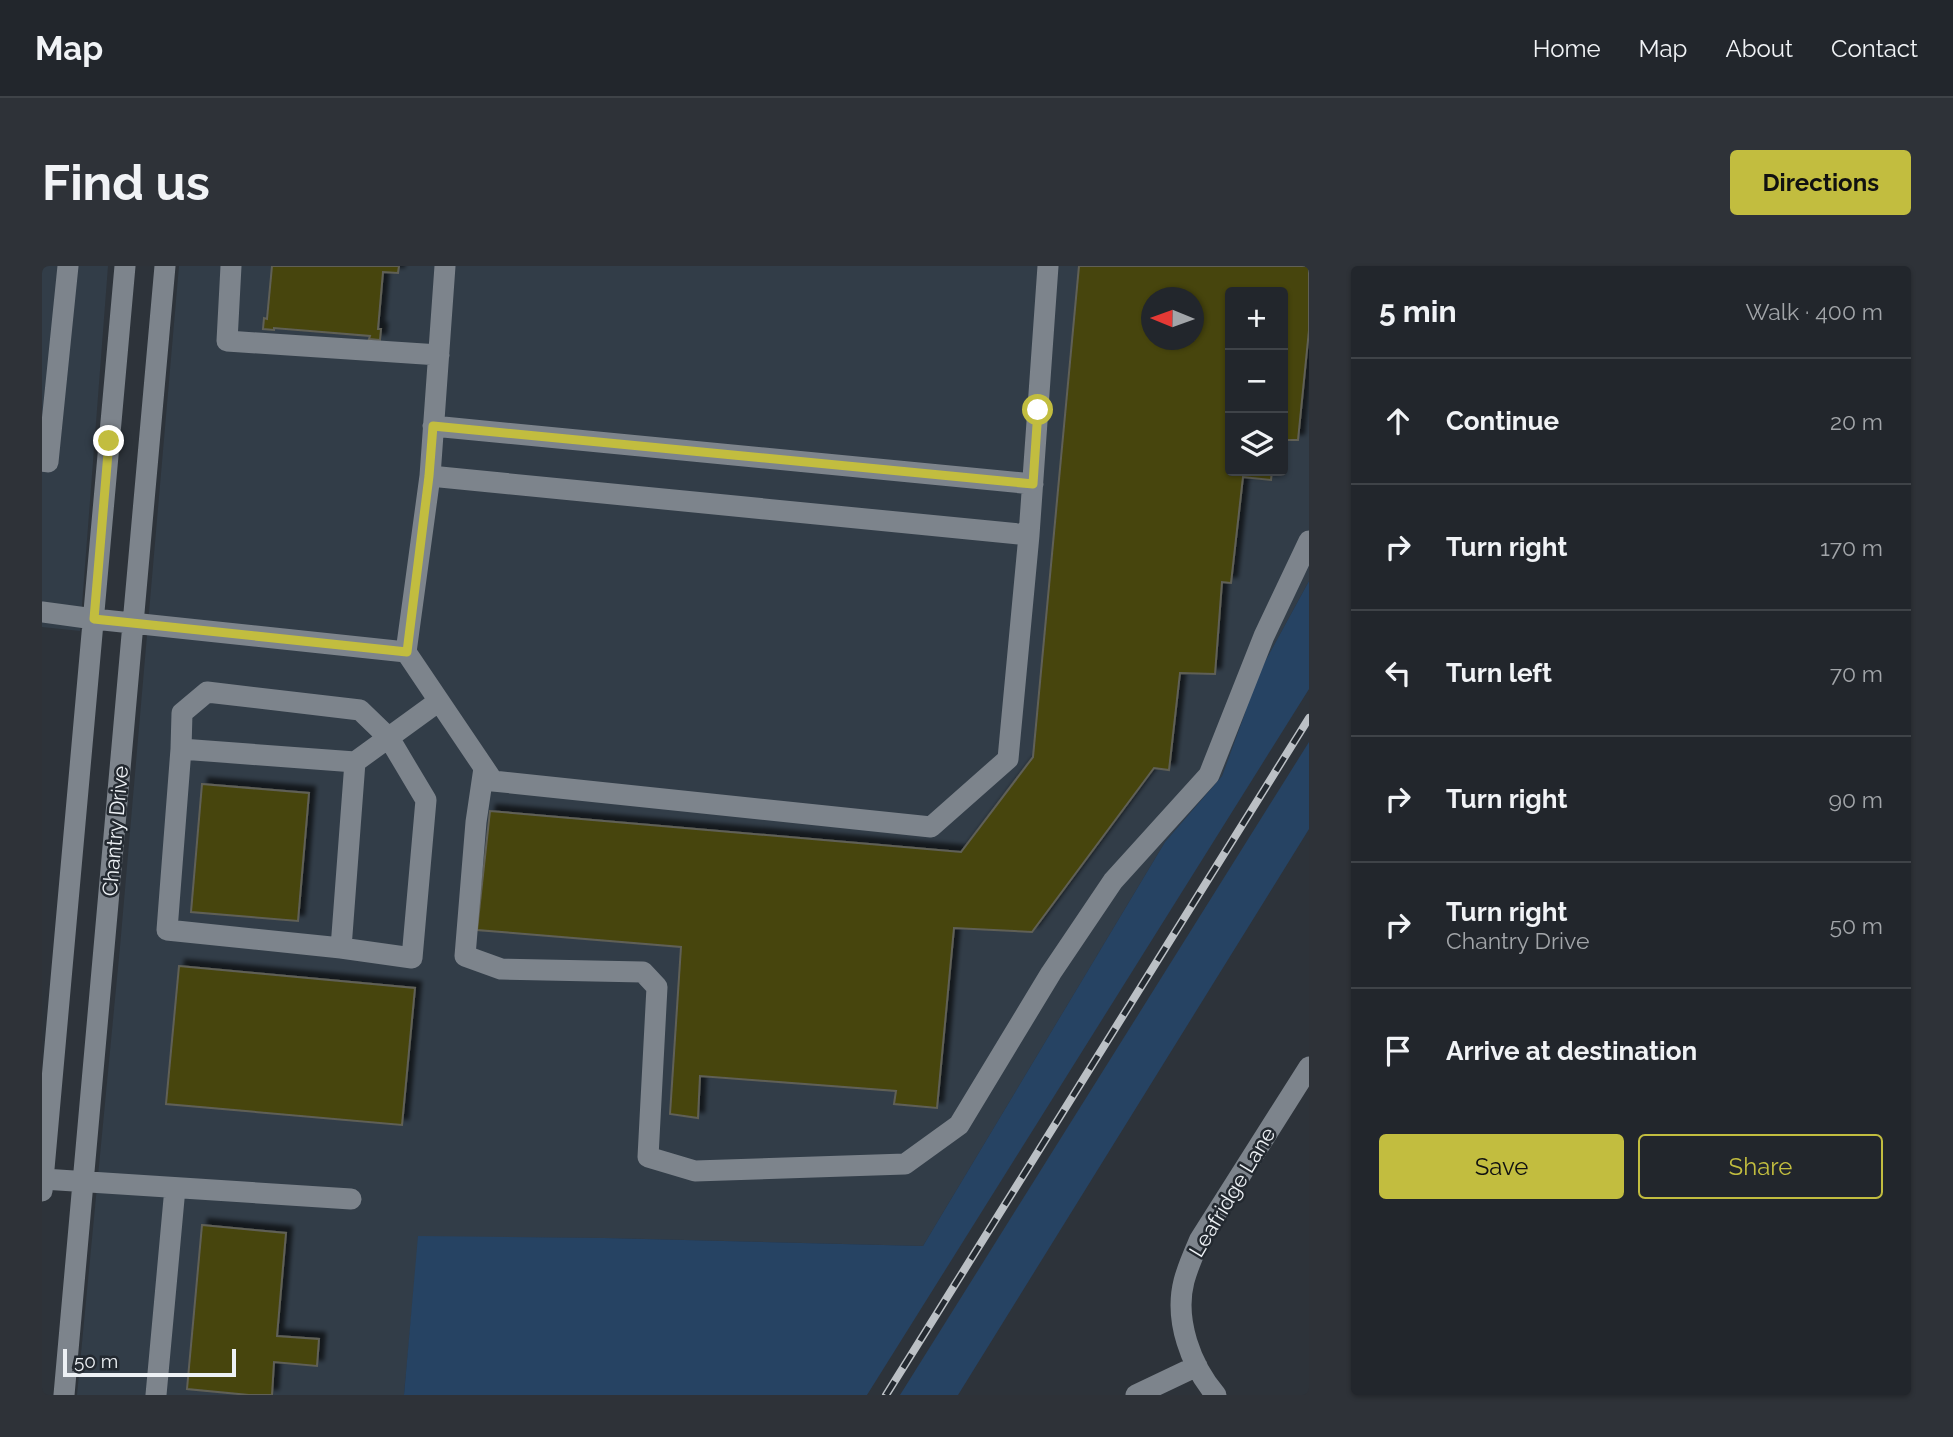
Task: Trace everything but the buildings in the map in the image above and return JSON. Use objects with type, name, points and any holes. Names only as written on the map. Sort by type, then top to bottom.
[{"type":"street","points":[[42,461],[48,462],[68,266]]},
{"type":"street","name":"Chantry Drive","points":[[43,1185],[125,266]]},
{"type":"street","name":"Chantry Drive","points":[[64,1395],[165,266]]},
{"type":"street","points":[[232,266],[226,341],[439,355]]},
{"type":"street","points":[[446,266],[429,476],[407,652],[493,781],[931,827],[1008,759],[1029,535],[1048,266]]},
{"type":"street","points":[[433,426],[1033,484]]},
{"type":"street","points":[[429,476],[1029,535]]},
{"type":"street","points":[[484,768],[476,822],[465,956],[500,969],[643,972],[657,987],[648,1157],[695,1171],[905,1164],[959,1125],[1051,973],[1113,881],[1209,775],[1264,636],[1309,541]]},
{"type":"street","points":[[42,612],[407,652]]},
{"type":"street","points":[[206,692],[360,710],[389,738],[426,800],[412,958],[167,930],[182,713],[206,692]]},
{"type":"street","points":[[181,749],[355,762],[439,701]]},
{"type":"street","points":[[341,948],[355,762]]},
{"type":"street","name":"Leafridge Lane","points":[[1216,1395],[1197,1366],[1187,1343],[1182,1323],[1183,1284],[1200,1240],[1302,1093],[1309,1067]]},
{"type":"street","points":[[43,1185],[84,1182],[351,1199]]},
{"type":"street","points":[[156,1395],[175,1188]]},
{"type":"street","points":[[1136,1395],[1197,1366]]},
{"type":"shaded area","points":[[42,266],[108,266],[80,631],[42,627]]},
{"type":"shaded area","points":[[179,266],[1309,266],[1309,581],[1250,689],[1245,713],[1222,776],[1165,842],[923,1246],[605,1238],[419,1237],[404,1395],[77,1395],[120,947]]},
{"type":"shaded area","points":[[1309,581],[1309,689],[867,1395],[404,1395],[418,1236],[923,1246],[1165,842],[1222,776],[1245,713],[1250,689]]},
{"type":"shaded area","points":[[1309,742],[1309,829],[958,1395],[900,1395]]},
{"type":"railway","points":[[886,1395],[1309,718]]},
{"type":"route","points":[[109,441],[94,619],[407,652],[433,426],[1033,484],[1038,410]]}]
